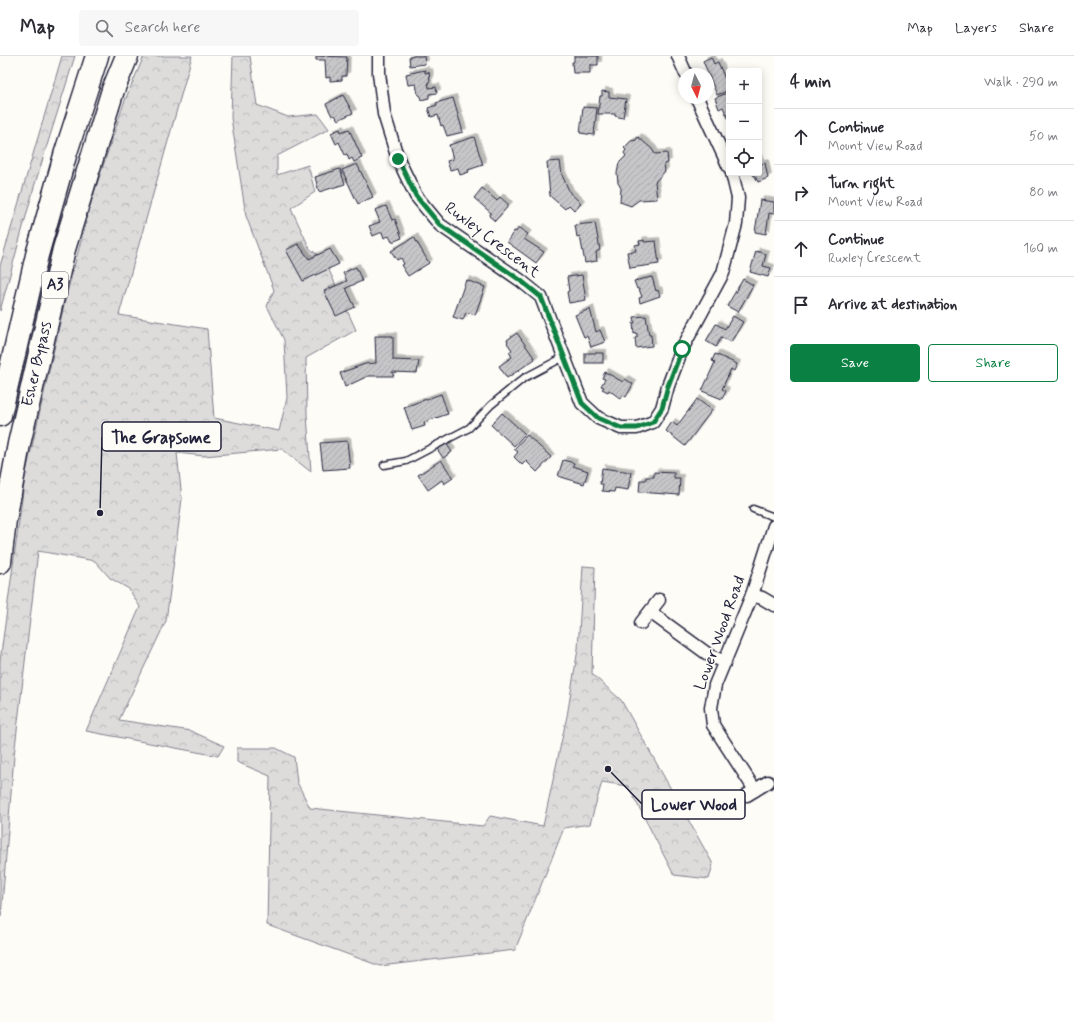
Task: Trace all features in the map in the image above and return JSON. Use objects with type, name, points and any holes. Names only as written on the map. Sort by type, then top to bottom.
[{"type":"highway","name":"Esher Bypass","points":[[0,415],[37,255],[66,152],[97,56]]},
{"type":"highway","name":"Esher Bypass","points":[[0,562],[5,520],[19,444],[64,249],[113,90],[127,56]]},
{"type":"street","name":"Ruxley Crescent","points":[[379,56],[379,73],[384,114],[398,159],[416,196],[440,225],[520,280],[541,297],[582,403],[598,418],[621,428],[637,428],[653,422],[662,408],[668,386],[682,349],[723,273],[736,224],[738,198],[733,176]]},
{"type":"street","points":[[678,56],[683,68]]},
{"type":"street","points":[[700,104],[726,161]]},
{"type":"street","name":"Lower Wood Road","points":[[768,782],[751,793],[713,725],[711,708],[715,685],[752,595],[774,526]]},
{"type":"street","points":[[752,595],[762,598],[774,606]]},
{"type":"street","points":[[641,623],[659,600]]},
{"type":"street","points":[[650,612],[708,655],[725,662]]},
{"type":"lane","points":[[384,465],[406,461],[469,428],[491,405],[524,378],[564,357]]},
{"type":"lane","points":[[752,509],[774,517]]},
{"type":"green space","points":[[62,56],[75,56],[34,187],[0,311],[0,266]]},
{"type":"green space","points":[[144,56],[192,56],[119,315],[207,329],[214,418],[279,431],[287,398],[284,340],[267,306],[274,290],[246,216],[231,118],[233,56],[250,56],[257,105],[288,117],[318,114],[329,129],[277,156],[277,175],[308,165],[315,192],[291,208],[310,249],[324,259],[356,330],[306,358],[307,414],[311,472],[282,449],[204,456],[177,453],[182,499],[166,621],[119,720],[191,731],[224,746],[218,756],[86,731],[140,607],[129,589],[110,578],[95,561],[38,551],[14,756],[1,917],[0,661],[25,477],[65,301],[92,199],[125,100]]},
{"type":"green space","points":[[583,566],[595,567],[592,674],[621,700],[713,864],[709,879],[674,875],[628,786],[602,782],[590,824],[564,828],[515,950],[380,966],[267,925],[270,776],[237,762],[237,748],[276,748],[294,757],[297,782],[310,808],[483,826],[490,816],[543,826],[567,716],[578,649]]},
{"type":"building","points":[[316,56],[347,57],[346,76],[342,76],[342,80],[330,81],[330,77],[326,78],[325,60],[316,60]]},
{"type":"building","points":[[424,56],[425,64],[410,66],[409,57]]},
{"type":"building","points":[[574,56],[598,56],[598,65],[590,65],[590,73],[573,73],[572,62],[574,62]]},
{"type":"building","points":[[711,57],[714,64],[718,62],[726,78],[726,91],[717,95],[714,88],[714,68],[706,68],[703,61]]},
{"type":"building","points":[[425,70],[425,73],[429,72],[429,88],[436,87],[437,93],[429,94],[429,98],[421,100],[420,95],[418,95],[416,84],[408,85],[406,74]]},
{"type":"building","points":[[602,91],[609,92],[609,97],[626,99],[623,118],[615,116],[615,114],[598,114]]},
{"type":"building","points":[[726,93],[726,114],[723,107],[719,109],[715,98]]},
{"type":"building","points":[[343,95],[353,113],[338,120],[335,115],[332,116],[326,104]]},
{"type":"building","points":[[453,98],[463,132],[447,136],[443,125],[441,126],[438,115],[431,117],[428,108],[437,105],[436,103]]},
{"type":"building","points":[[583,107],[597,108],[594,135],[580,133]]},
{"type":"building","points":[[340,129],[341,132],[349,129],[362,158],[354,162],[352,158],[349,160],[339,142],[336,144],[331,133]]},
{"type":"building","points":[[474,137],[483,165],[468,170],[469,172],[460,175],[458,168],[450,170],[447,161],[453,159],[449,145]]},
{"type":"building","points":[[638,137],[652,149],[655,154],[667,153],[668,163],[664,164],[665,171],[655,182],[657,199],[639,200],[631,206],[620,202],[621,188],[618,183],[617,173],[619,163],[626,156],[624,153],[626,150],[624,148]]},
{"type":"building","points":[[560,161],[562,175],[570,193],[581,203],[575,211],[569,205],[565,209],[550,196],[547,162]]},
{"type":"building","points":[[765,163],[768,178],[758,182],[755,176],[762,176],[762,164]]},
{"type":"building","points":[[357,164],[373,197],[358,204],[342,170]]},
{"type":"building","points":[[340,169],[345,184],[319,192],[315,177]]},
{"type":"building","points":[[482,188],[497,201],[500,197],[509,205],[495,221],[489,216],[491,213],[474,198]]},
{"type":"building","points":[[760,200],[774,202],[774,214],[769,213],[766,234],[755,232]]},
{"type":"building","points":[[386,206],[392,220],[395,219],[402,238],[392,242],[389,236],[384,238],[382,232],[373,236],[369,226],[380,222],[375,210]]},
{"type":"building","points":[[595,223],[600,250],[596,252],[597,261],[585,263],[580,236],[577,237],[575,225]]},
{"type":"building","points":[[519,228],[528,234],[524,239],[544,252],[536,263],[507,242],[514,231],[516,232]]},
{"type":"building","points":[[414,237],[429,263],[408,276],[401,265],[404,264],[401,258],[397,260],[391,251]]},
{"type":"building","points":[[644,240],[644,242],[656,241],[659,264],[630,268],[627,252],[636,251],[635,245],[640,244],[639,241]]},
{"type":"building","points":[[298,244],[309,259],[330,249],[339,264],[303,281],[286,250]]},
{"type":"building","points":[[756,251],[766,254],[763,266],[771,268],[768,277],[750,272]]},
{"type":"building","points":[[356,267],[362,281],[346,288],[355,307],[336,316],[324,291],[347,281],[343,273]]},
{"type":"building","points":[[582,275],[586,300],[569,303],[567,277]]},
{"type":"building","points":[[652,277],[656,291],[658,290],[660,296],[640,303],[639,298],[642,297],[634,281]]},
{"type":"building","points":[[743,279],[753,285],[738,312],[727,306]]},
{"type":"building","points":[[466,280],[485,287],[475,315],[466,312],[463,320],[453,317]]},
{"type":"building","points":[[590,309],[596,332],[600,330],[605,342],[591,347],[587,336],[584,337],[575,315]]},
{"type":"building","points":[[646,316],[652,346],[636,348],[635,338],[637,337],[637,333],[634,334],[634,317]]},
{"type":"building","points":[[733,316],[743,322],[731,342],[721,337],[716,347],[706,341],[716,324],[725,329]]},
{"type":"building","points":[[517,333],[535,359],[507,378],[499,366],[512,357],[509,352],[512,350],[507,343],[507,340]]},
{"type":"building","points":[[375,336],[393,336],[393,360],[419,361],[417,373],[392,372],[394,376],[368,376],[345,387],[340,373],[365,364],[376,363]]},
{"type":"building","points":[[585,353],[603,353],[603,363],[585,363]]},
{"type":"building","points":[[715,354],[737,364],[734,371],[731,369],[722,389],[726,391],[722,399],[702,391],[715,362],[712,361]]},
{"type":"building","points":[[605,372],[623,382],[625,379],[633,384],[626,397],[623,395],[621,399],[609,390],[608,392],[602,389],[604,387],[601,386],[605,379],[602,378]]},
{"type":"building","points":[[441,394],[448,414],[424,422],[425,426],[412,430],[404,407]]},
{"type":"building","points":[[697,399],[712,410],[685,446],[666,431],[672,422],[677,426]]},
{"type":"building","points":[[502,413],[525,434],[514,446],[491,425]]},
{"type":"building","points":[[527,435],[551,457],[537,472],[526,461],[522,465],[514,457],[518,452],[514,449]]},
{"type":"building","points":[[347,441],[350,468],[323,470],[320,443]]},
{"type":"building","points":[[446,443],[452,452],[443,458],[437,449]]},
{"type":"building","points":[[441,460],[453,478],[444,484],[442,480],[428,490],[418,475]]},
{"type":"building","points":[[563,460],[574,463],[573,466],[588,471],[584,484],[558,476]]},
{"type":"building","points":[[602,468],[631,472],[628,490],[615,488],[614,492],[602,491],[603,484],[600,484]]},
{"type":"building","points":[[654,472],[674,473],[674,478],[680,478],[679,495],[639,492],[640,480],[646,480],[646,477],[654,477]]},
{"type":"place","name":"The Grapsome","points":[[100,513]]},
{"type":"place","name":"Lower Wood","points":[[608,769]]},
{"type":"route","points":[[398,159],[416,196],[440,225],[520,280],[541,297],[582,403],[598,418],[621,428],[637,428],[653,422],[662,408],[668,386],[682,349]]}]
